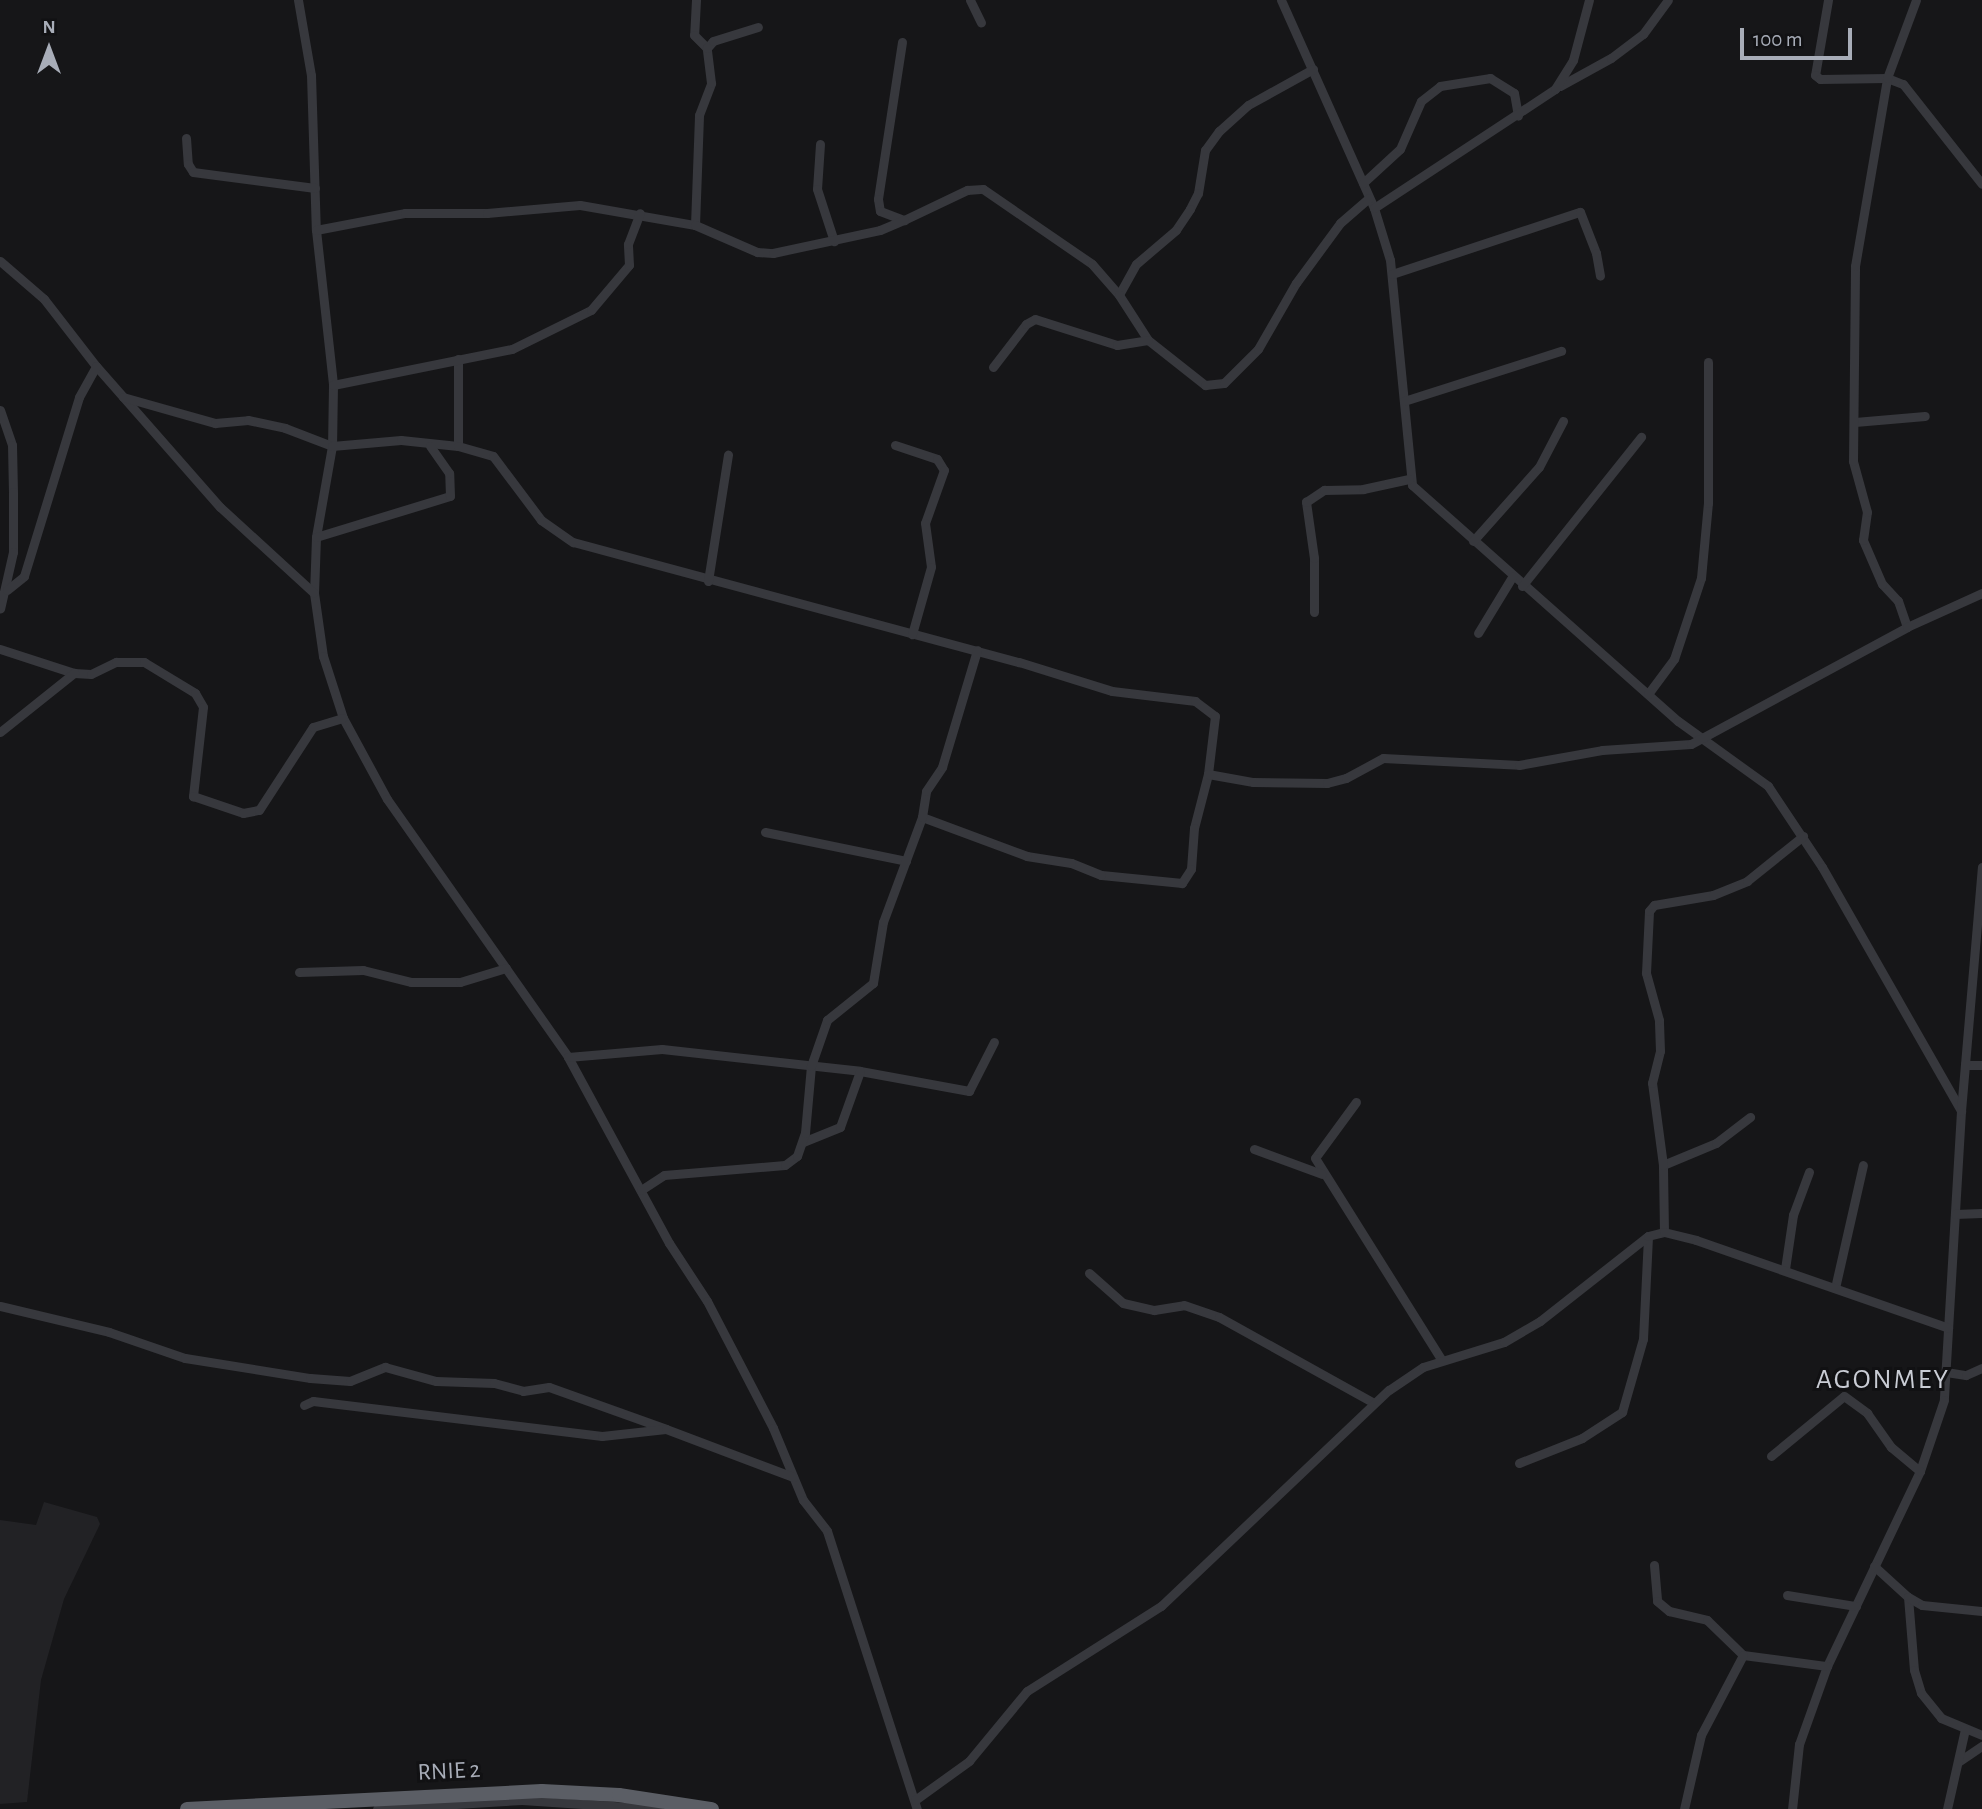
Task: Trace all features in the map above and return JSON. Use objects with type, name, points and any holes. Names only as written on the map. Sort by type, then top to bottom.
[{"type":"highway","name":"RNIE 2","points":[[187,1809],[315,1805],[542,1791],[619,1795],[712,1809]]},
{"type":"street","points":[[298,0],[311,75],[316,230],[333,385],[332,446],[316,537],[314,593],[323,656],[343,718],[387,799],[568,1057],[640,1190],[707,1301],[803,1500],[827,1531],[916,1805],[969,1761],[1027,1691],[1161,1606],[1374,1403],[1408,1377],[1441,1359],[1496,1344],[1540,1321],[1648,1236],[1664,1231],[1785,1269],[1948,1328]]},
{"type":"street","points":[[695,225],[699,115],[711,83],[707,48],[694,36],[696,0]]},
{"type":"street","points":[[970,0],[981,23]]},
{"type":"street","points":[[1281,0],[1374,208],[1392,274],[1409,478],[1421,498],[1703,741],[1769,786],[1803,836],[1961,1111]]},
{"type":"street","points":[[1555,89],[1573,60],[1589,0]]},
{"type":"street","points":[[1374,208],[1459,149],[1518,116],[1555,89],[1611,58],[1643,34],[1668,0]]},
{"type":"street","points":[[1828,0],[1815,75],[1820,79],[1887,78],[1903,84],[1982,184]]},
{"type":"street","points":[[1907,627],[1898,601],[1882,584],[1865,551],[1867,512],[1853,461],[1855,266],[1887,78],[1916,0]]},
{"type":"street","points":[[707,48],[713,41],[758,27]]},
{"type":"street","points":[[880,230],[878,199],[902,42]]},
{"type":"street","points":[[1119,296],[1136,264],[1176,230],[1191,209],[1198,193],[1205,150],[1219,131],[1248,104],[1313,69]]},
{"type":"street","points":[[1363,183],[1400,149],[1421,101],[1440,86],[1490,78],[1514,93],[1518,116]]},
{"type":"street","points":[[186,138],[188,164],[194,172],[315,188]]},
{"type":"street","points":[[820,144],[817,189],[834,241]]},
{"type":"street","points":[[316,230],[405,213],[487,213],[580,205],[640,213],[695,225],[757,252],[834,241],[880,230],[967,190],[983,190],[1092,264],[1119,296],[1148,340],[1205,385],[1224,383],[1258,349],[1296,283],[1340,223],[1369,198]]},
{"type":"street","points":[[880,211],[904,220]]},
{"type":"street","points":[[1392,274],[1580,212],[1597,253],[1600,276]]},
{"type":"street","points":[[333,385],[512,349],[591,310],[629,265],[628,244],[640,213]]},
{"type":"street","points":[[0,261],[44,299],[96,366],[220,507],[314,593]]},
{"type":"street","points":[[993,367],[1026,324],[1035,319],[1117,345],[1148,340]]},
{"type":"street","points":[[1404,401],[1560,351]]},
{"type":"street","points":[[458,359],[458,446]]},
{"type":"street","points":[[1648,694],[1674,659],[1701,578],[1708,503],[1709,362]]},
{"type":"street","points":[[7,590],[24,576],[79,397],[96,366]]},
{"type":"street","points":[[123,397],[215,423],[248,420],[285,428],[332,446],[401,440],[430,446],[458,446],[493,456],[541,520],[573,542],[656,561],[708,581],[977,650],[1112,691],[1176,698],[1208,707],[1215,716],[1208,774],[1198,807],[1192,869],[1182,883],[1101,875],[1071,863],[1027,856],[922,817]]},
{"type":"street","points":[[0,410],[12,445],[13,552],[7,590],[0,609]]},
{"type":"street","points":[[1855,422],[1926,416]]},
{"type":"street","points":[[1473,541],[1539,467],[1563,421]]},
{"type":"street","points":[[1522,586],[1641,437]]},
{"type":"street","points":[[895,445],[937,459],[944,470],[925,523],[931,567],[912,634]]},
{"type":"street","points":[[316,537],[450,496],[449,473],[430,446]]},
{"type":"street","points":[[708,581],[728,455]]},
{"type":"street","points":[[1314,612],[1314,558],[1306,502],[1324,490],[1363,489],[1409,478]]},
{"type":"street","points":[[1478,633],[1512,577]]},
{"type":"street","points":[[1208,774],[1276,783],[1327,783],[1346,778],[1383,758],[1519,765],[1575,754],[1703,741],[1907,627],[1982,593]]},
{"type":"street","points":[[0,649],[74,673],[91,674],[116,662],[144,662],[195,693],[203,707],[193,796],[243,813],[259,810],[313,727],[343,718]]},
{"type":"street","points":[[640,1190],[664,1175],[785,1165],[797,1156],[803,1142],[811,1066],[827,1020],[873,983],[883,922],[922,817],[920,807],[942,767],[977,650]]},
{"type":"street","points":[[0,732],[74,673]]},
{"type":"street","points":[[765,832],[906,861]]},
{"type":"street","points":[[1664,1231],[1663,1165],[1652,1083],[1660,1051],[1659,1020],[1646,973],[1649,911],[1654,905],[1713,895],[1747,881],[1803,836]]},
{"type":"street","points":[[1792,1809],[1799,1744],[1827,1666],[1920,1471],[1944,1400],[1961,1111],[1980,926],[1982,867]]},
{"type":"street","points":[[299,972],[363,970],[411,982],[460,982],[506,968]]},
{"type":"street","points":[[568,1057],[663,1049],[860,1071],[969,1091],[995,1042]]},
{"type":"street","points":[[1965,1065],[1982,1065]]},
{"type":"street","points":[[803,1142],[839,1127],[860,1071]]},
{"type":"street","points":[[1356,1102],[1316,1150],[1322,1174],[1441,1359]]},
{"type":"street","points":[[1663,1165],[1716,1143],[1750,1117]]},
{"type":"street","points":[[1254,1149],[1322,1174]]},
{"type":"street","points":[[1835,1288],[1863,1165]]},
{"type":"street","points":[[1785,1269],[1793,1215],[1809,1172]]},
{"type":"street","points":[[1955,1214],[1982,1213]]},
{"type":"street","points":[[1519,1463],[1582,1437],[1622,1412],[1643,1339],[1648,1236]]},
{"type":"street","points":[[1089,1273],[1123,1303],[1154,1310],[1184,1305],[1219,1318],[1374,1403]]},
{"type":"street","points":[[0,1306],[109,1332],[186,1357],[310,1378],[350,1381],[385,1367],[436,1381],[494,1383],[523,1391],[549,1387],[793,1477]]},
{"type":"street","points":[[1946,1372],[1966,1375],[1982,1368]]},
{"type":"street","points":[[1771,1456],[1844,1396],[1867,1413],[1891,1447],[1920,1471]]},
{"type":"street","points":[[304,1405],[313,1401],[603,1436],[666,1429]]},
{"type":"street","points":[[1654,1565],[1657,1601],[1669,1611],[1707,1620],[1743,1654],[1827,1666]]},
{"type":"street","points":[[1874,1566],[1908,1597],[1922,1605],[1982,1611]]},
{"type":"street","points":[[1787,1594],[1856,1606]]},
{"type":"street","points":[[1908,1597],[1914,1670],[1921,1693],[1941,1718],[1982,1735]]},
{"type":"street","points":[[1684,1809],[1701,1735],[1743,1654]]},
{"type":"street","points":[[1947,1809],[1965,1729]]},
{"type":"street","points":[[1957,1763],[1982,1746]]},
{"type":"street","points":[[377,1809],[522,1800],[659,1809]]},
{"type":"shaded area","points":[[44,1502],[97,1517],[100,1524],[64,1599],[41,1680],[27,1802],[0,1804],[0,1520],[36,1525]]},
{"type":"district","name":"AGONMEY","points":[[1883,1380]]}]
